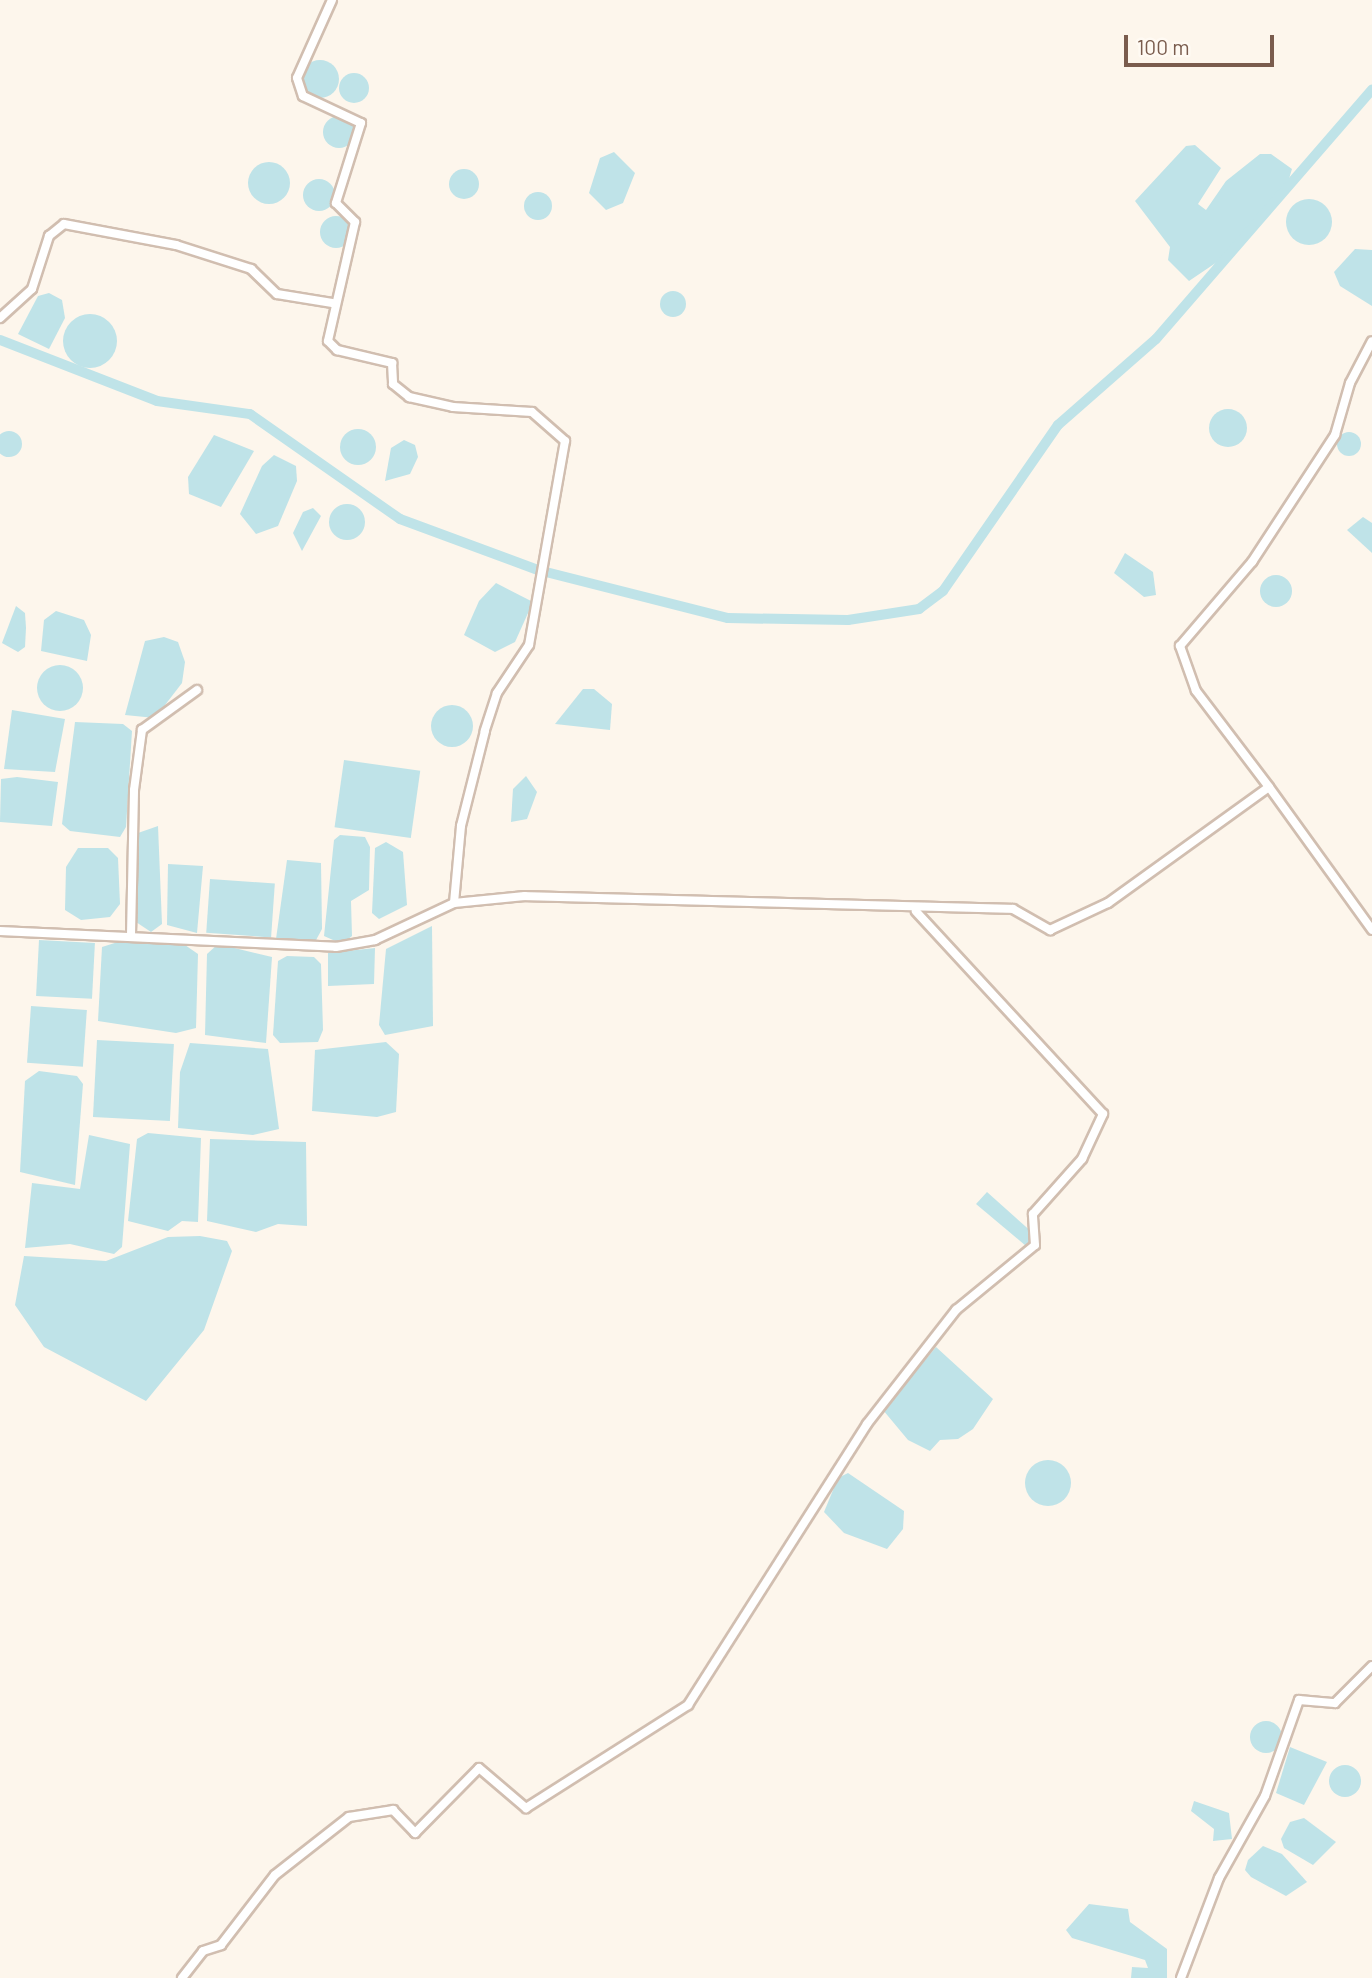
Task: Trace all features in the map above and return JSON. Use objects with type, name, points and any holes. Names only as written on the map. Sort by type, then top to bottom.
[{"type":"street","points":[[332,0],[297,78],[303,96],[361,123],[337,203],[355,222],[332,303],[328,341],[337,350],[392,363],[399,391],[453,407],[532,412],[565,441],[529,645],[497,693],[485,731],[461,826],[454,903]]},
{"type":"street","points":[[0,318],[32,289],[49,236],[64,224],[176,245],[251,269],[277,294],[332,303]]},
{"type":"street","points":[[1372,341],[1350,383],[1335,435],[1252,562],[1180,646],[1195,691],[1269,787],[1372,930]]},
{"type":"street","points":[[131,935],[134,790],[142,730],[197,690]]},
{"type":"street","points":[[0,931],[131,935],[336,947],[375,940],[454,903],[525,896],[916,911],[1013,909],[1049,930],[1063,926],[1161,868],[1269,787]]},
{"type":"street","points":[[182,1978],[203,1951],[221,1945],[275,1875],[349,1817],[393,1810],[415,1833],[479,1768],[526,1808],[688,1705],[867,1424],[956,1310],[1035,1245],[1033,1214],[1082,1158],[1103,1114],[916,911]]},
{"type":"street","points":[[1181,1978],[1219,1878],[1265,1796],[1299,1700],[1335,1703],[1372,1665]]},
{"type":"water","points":[[320,60],[334,65],[339,79],[334,93],[320,98],[306,93],[301,79],[306,65]]},
{"type":"water","points":[[354,73],[365,77],[369,88],[365,99],[354,103],[343,99],[339,88],[343,77]]},
{"type":"water","points":[[339,116],[350,121],[355,132],[350,143],[339,148],[328,143],[323,132],[328,121]]},
{"type":"water","points":[[1195,145],[1221,168],[1198,204],[1206,210],[1226,181],[1260,154],[1271,154],[1292,169],[1288,182],[1223,258],[1189,281],[1168,260],[1170,247],[1135,201],[1186,146]]},
{"type":"water","points":[[614,152],[635,173],[623,203],[606,210],[589,193],[600,158]]},
{"type":"water","points":[[269,162],[284,168],[290,183],[284,198],[269,204],[254,198],[248,183],[254,168]]},
{"type":"water","points":[[464,169],[474,174],[479,184],[474,194],[464,199],[454,194],[449,184],[454,174]]},
{"type":"water","points":[[319,179],[330,184],[335,195],[330,206],[319,211],[308,206],[303,195],[308,184]]},
{"type":"water","points":[[538,192],[548,196],[552,206],[548,216],[538,220],[528,216],[524,206],[528,196]]},
{"type":"water","points":[[1309,199],[1325,206],[1332,222],[1325,238],[1309,245],[1293,238],[1286,222],[1293,206]]},
{"type":"water","points":[[336,216],[347,221],[352,232],[347,243],[336,248],[325,243],[320,232],[325,221]]},
{"type":"water","points":[[1355,249],[1372,250],[1372,306],[1340,286],[1334,272]]},
{"type":"water","points":[[673,291],[682,295],[686,304],[682,313],[673,317],[664,313],[660,304],[664,295]]},
{"type":"water","points":[[49,293],[62,300],[65,318],[49,349],[18,334],[38,296]]},
{"type":"water","points":[[90,314],[109,322],[117,341],[109,360],[90,368],[71,360],[63,341],[71,322]]},
{"type":"water","points":[[1228,409],[1241,415],[1247,428],[1241,441],[1228,447],[1215,441],[1209,428],[1215,415]]},
{"type":"water","points":[[358,429],[371,434],[376,447],[371,460],[358,465],[345,460],[340,447],[345,434]]},
{"type":"water","points":[[9,431],[18,435],[22,444],[18,453],[9,457],[0,453],[-4,444],[0,435]]},
{"type":"water","points":[[1344,432],[1354,432],[1361,439],[1361,449],[1354,456],[1344,456],[1337,449],[1337,439]]},
{"type":"water","points":[[214,435],[254,451],[221,507],[189,494],[188,477]]},
{"type":"water","points":[[404,440],[415,445],[418,457],[410,474],[385,481],[391,448]]},
{"type":"water","points":[[274,455],[296,466],[297,481],[278,526],[256,534],[240,514],[262,466]]},
{"type":"water","points":[[347,504],[360,509],[365,522],[360,535],[347,540],[334,535],[329,522],[334,509]]},
{"type":"water","points":[[313,508],[321,516],[302,551],[293,533],[303,512]]},
{"type":"water","points":[[1363,517],[1372,523],[1372,553],[1347,530]]},
{"type":"water","points":[[1125,553],[1153,572],[1156,595],[1144,597],[1114,573]]},
{"type":"water","points":[[1276,575],[1287,580],[1292,591],[1287,602],[1276,607],[1265,602],[1260,591],[1265,580]]},
{"type":"water","points":[[496,583],[533,602],[515,642],[495,652],[464,635],[479,601]]},
{"type":"water","points":[[16,606],[25,613],[26,628],[25,647],[18,652],[2,643]]},
{"type":"water","points":[[56,611],[84,620],[91,635],[87,661],[41,651],[44,620]]},
{"type":"water","points":[[164,637],[178,642],[185,662],[182,683],[155,718],[125,715],[145,641]]},
{"type":"water","points":[[60,665],[77,671],[83,688],[77,705],[60,711],[43,705],[37,688],[43,671]]},
{"type":"water","points":[[583,689],[594,689],[612,704],[610,730],[555,724]]},
{"type":"water","points":[[452,705],[467,711],[473,726],[467,741],[452,747],[437,741],[431,726],[437,711]]},
{"type":"water","points":[[12,710],[65,719],[55,772],[4,769]]},
{"type":"water","points":[[75,722],[123,724],[132,731],[126,827],[120,837],[70,831],[62,824]]},
{"type":"water","points":[[344,760],[420,771],[411,838],[335,827]]},
{"type":"water","points":[[526,776],[537,792],[527,819],[511,822],[513,789]]},
{"type":"water","points":[[17,777],[58,782],[52,826],[0,822],[1,779]]},
{"type":"water","points":[[158,826],[162,924],[151,932],[136,922],[138,833]]},
{"type":"water","points":[[340,835],[365,837],[370,847],[369,890],[351,901],[352,936],[342,944],[324,936],[334,840]]},
{"type":"water","points":[[386,842],[403,852],[407,905],[379,919],[372,913],[375,848]]},
{"type":"water","points":[[78,848],[108,848],[118,858],[120,904],[110,917],[81,920],[65,910],[66,867]]},
{"type":"water","points":[[287,860],[321,863],[322,929],[315,942],[276,939]]},
{"type":"water","points":[[168,864],[203,866],[197,933],[167,925]]},
{"type":"water","points":[[210,879],[275,884],[271,937],[206,933]]},
{"type":"water","points":[[432,926],[433,1026],[385,1035],[379,1025],[386,949]]},
{"type":"water","points":[[39,940],[95,943],[92,999],[36,996]]},
{"type":"water","points":[[121,941],[185,945],[198,954],[196,1028],[176,1033],[98,1021],[102,947]]},
{"type":"water","points":[[218,944],[272,957],[266,1043],[205,1035],[207,954]]},
{"type":"water","points":[[375,948],[374,984],[328,986],[328,953]]},
{"type":"water","points":[[287,956],[314,957],[321,964],[323,1030],[318,1042],[280,1043],[273,1035],[278,961]]},
{"type":"water","points":[[31,1006],[87,1010],[83,1067],[27,1063]]},
{"type":"water","points":[[97,1040],[174,1044],[170,1121],[93,1117]]},
{"type":"water","points":[[386,1042],[399,1054],[396,1112],[377,1117],[312,1111],[315,1050]]},
{"type":"water","points":[[190,1043],[268,1049],[279,1129],[253,1135],[178,1128],[180,1072]]},
{"type":"water","points":[[39,1071],[77,1076],[83,1084],[75,1185],[20,1172],[25,1081]]},
{"type":"water","points":[[148,1133],[201,1138],[198,1222],[182,1221],[168,1231],[128,1221],[137,1139]]},
{"type":"water","points":[[89,1135],[130,1144],[122,1247],[114,1254],[70,1244],[25,1248],[32,1183],[80,1189]]},
{"type":"water","points":[[210,1139],[306,1142],[307,1226],[278,1224],[256,1232],[207,1221]]},
{"type":"water","points":[[987,1192],[1034,1234],[1032,1242],[1026,1246],[976,1204]]},
{"type":"water","points":[[200,1236],[227,1241],[232,1251],[204,1330],[146,1401],[44,1347],[15,1305],[24,1256],[106,1261],[168,1237]]},
{"type":"water","points":[[936,1347],[993,1399],[973,1429],[958,1439],[940,1440],[930,1451],[908,1440],[883,1410]]},
{"type":"water","points":[[1048,1460],[1064,1467],[1071,1483],[1064,1499],[1048,1506],[1032,1499],[1025,1483],[1032,1467]]},
{"type":"water","points":[[848,1473],[904,1511],[903,1529],[887,1549],[844,1533],[824,1512],[838,1478]]},
{"type":"water","points":[[1266,1721],[1277,1726],[1282,1737],[1277,1748],[1266,1753],[1255,1748],[1250,1737],[1255,1726]]},
{"type":"water","points":[[1290,1747],[1327,1762],[1304,1805],[1276,1793]]},
{"type":"water","points":[[1345,1765],[1356,1770],[1361,1781],[1356,1792],[1345,1797],[1334,1792],[1329,1781],[1334,1770]]},
{"type":"water","points":[[1194,1801],[1229,1813],[1232,1839],[1213,1841],[1214,1829],[1191,1811]]},
{"type":"water","points":[[1304,1818],[1336,1842],[1313,1865],[1284,1848],[1281,1839],[1290,1822]]},
{"type":"water","points":[[1263,1846],[1282,1854],[1307,1882],[1286,1896],[1251,1877],[1245,1870],[1248,1860]]},
{"type":"water","points":[[1089,1904],[1128,1909],[1130,1922],[1167,1949],[1167,1978],[1131,1978],[1132,1967],[1148,1968],[1145,1960],[1072,1938],[1066,1930]]},
{"type":"waterway","points":[[0,340],[157,401],[250,414],[400,519],[538,570],[728,618],[848,620],[919,609],[943,591],[1058,425],[1156,339],[1372,90]]}]
